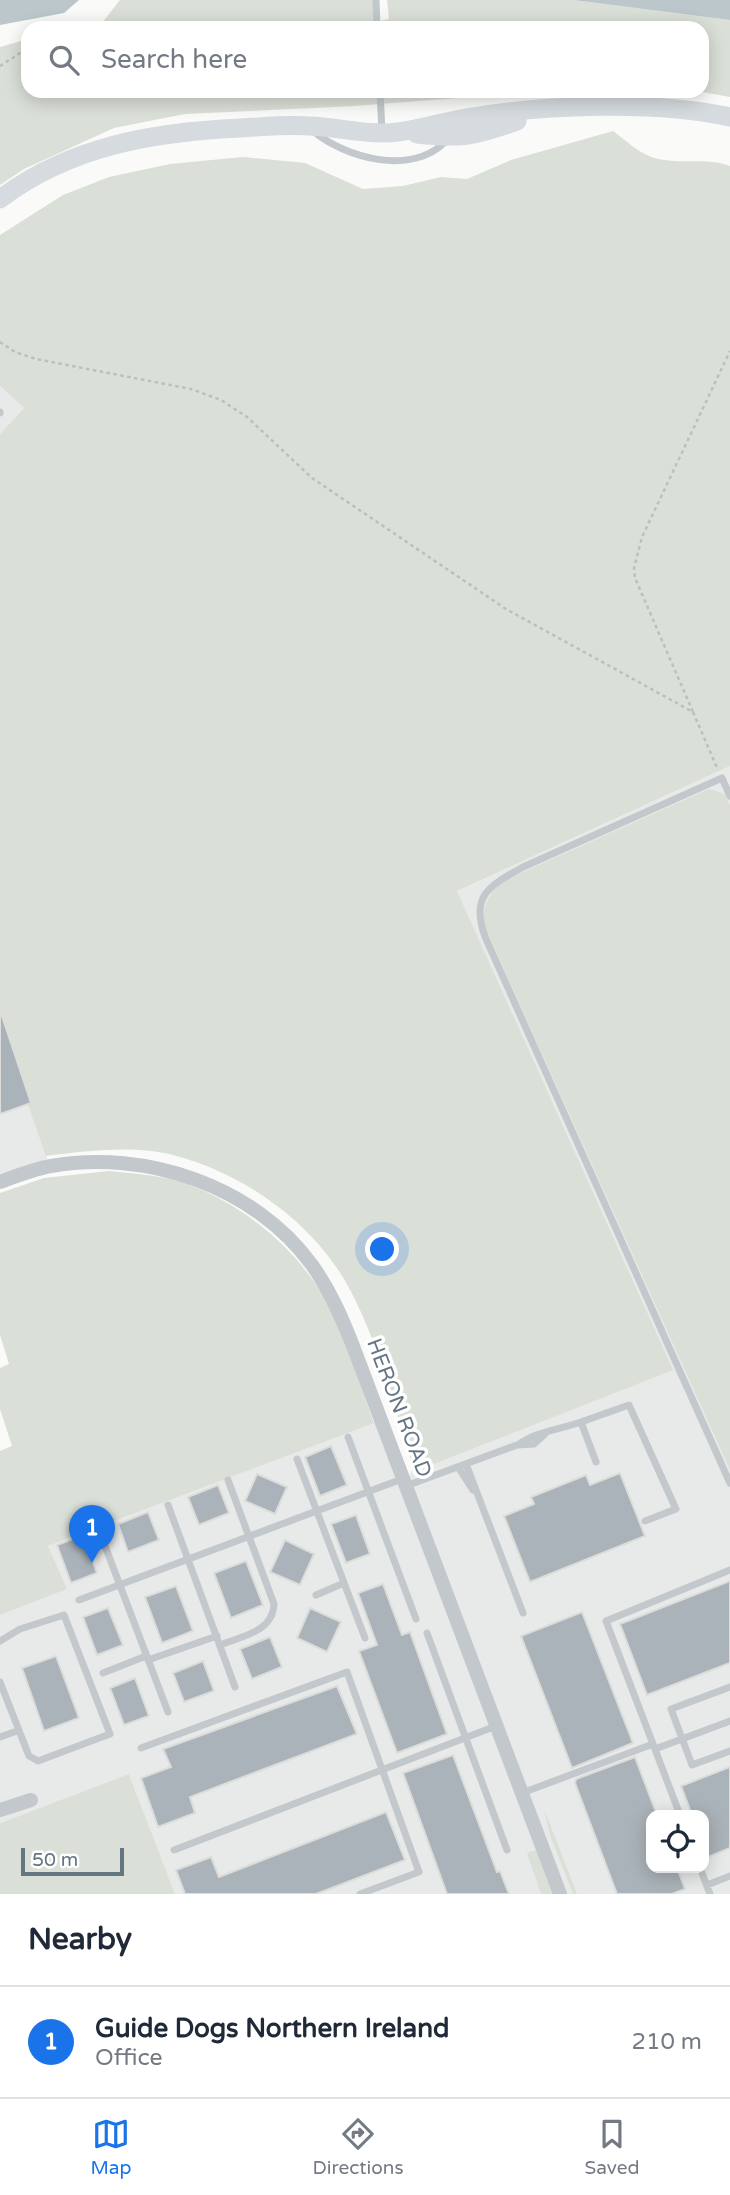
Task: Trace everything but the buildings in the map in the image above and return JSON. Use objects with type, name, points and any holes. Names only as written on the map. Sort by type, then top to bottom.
[{"type":"street","points":[[390,132],[467,118],[613,106],[684,110],[730,117]]},
{"type":"street","points":[[0,199],[34,176],[70,159],[128,140],[188,130],[307,125],[449,138],[477,135],[545,111]]},
{"type":"street","name":"HERON ROAD","points":[[0,1182],[50,1166],[96,1163],[145,1167],[183,1174],[266,1219],[310,1262],[325,1285],[353,1346],[560,1894]]},
{"type":"street","points":[[0,1810],[31,1800]]},
{"type":"lane","points":[[376,0],[377,21]]},
{"type":"lane","points":[[382,98],[390,132]]},
{"type":"lane","points":[[307,125],[326,141],[365,158],[384,160],[428,155],[449,138]]},
{"type":"lane","points":[[730,774],[720,775],[523,867],[492,884],[479,909],[479,923],[485,939],[730,1483]]},
{"type":"lane","points":[[720,775],[730,796]]},
{"type":"lane","points":[[79,1600],[368,1491],[462,1466],[517,1445],[534,1444],[545,1434],[629,1405],[676,1508],[645,1521]]},
{"type":"lane","points":[[582,1422],[596,1462]]},
{"type":"lane","points":[[348,1437],[416,1619]]},
{"type":"lane","points":[[297,1459],[365,1638]]},
{"type":"lane","points":[[462,1466],[523,1613]]},
{"type":"lane","points":[[220,1645],[264,1627],[274,1615],[274,1604],[228,1480]]},
{"type":"lane","points":[[168,1505],[235,1687]]},
{"type":"lane","points":[[99,1530],[168,1712]]},
{"type":"lane","points":[[678,1810],[606,1621],[730,1570]]},
{"type":"lane","points":[[316,1595],[344,1583]]},
{"type":"lane","points":[[0,1641],[20,1629],[64,1615],[110,1734],[38,1761],[29,1756],[0,1682]]},
{"type":"lane","points":[[427,1633],[508,1850]]},
{"type":"lane","points":[[103,1673],[216,1636]]},
{"type":"lane","points":[[141,1748],[347,1672],[419,1872],[359,1894]]},
{"type":"lane","points":[[730,1686],[671,1709],[692,1765],[730,1751]]},
{"type":"lane","points":[[522,1793],[730,1721]]},
{"type":"lane","points":[[174,1850],[384,1772],[496,1726]]},
{"type":"lane","points":[[0,1737],[17,1731]]},
{"type":"lane","points":[[702,1873],[710,1894]]},
{"type":"lane","points":[[707,1885],[730,1876]]},
{"type":"path","points":[[0,66],[21,52]]},
{"type":"path","points":[[0,342],[15,352],[36,359],[191,389],[221,400],[247,417],[312,478],[506,609],[693,712]]},
{"type":"path","points":[[720,775],[635,578],[634,568],[642,537],[730,351]]},
{"type":"shaded area","points":[[0,0],[79,0],[64,13],[0,25]]},
{"type":"shaded area","points":[[120,0],[373,0],[375,21],[104,21]]},
{"type":"shaded area","points":[[387,0],[573,0],[730,20],[730,97],[709,93],[709,21],[380,21],[389,19]]},
{"type":"shaded area","points":[[573,0],[730,0],[730,20]]},
{"type":"shaded area","points":[[21,41],[21,98],[457,98],[185,114],[114,128],[24,169],[0,185],[0,47]]},
{"type":"shaded area","points":[[613,131],[638,150],[654,158],[730,166],[730,766],[457,891],[673,1370],[429,1466],[413,1466],[385,1374],[359,1307],[348,1286],[316,1241],[274,1203],[250,1187],[199,1163],[142,1150],[46,1156],[0,1025],[0,434],[24,408],[0,386],[0,235],[63,195],[109,177],[170,164],[243,157],[305,163],[363,189],[403,186],[441,177],[467,179],[511,160]]},
{"type":"shaded area","points":[[0,386],[24,408],[0,434]]},
{"type":"shaded area","points":[[730,766],[730,1894],[175,1894],[129,1774],[0,1823],[0,1615],[66,1589],[48,1546],[381,1420],[406,1485],[413,1466],[429,1466],[672,1370],[457,891]]},
{"type":"shaded area","points":[[709,789],[725,794],[730,806],[730,1470],[483,923],[488,898],[505,880]]},
{"type":"shaded area","points":[[0,1025],[50,1166],[0,1182]]},
{"type":"shaded area","points":[[109,1171],[158,1177],[187,1184],[232,1206],[274,1237],[309,1274],[323,1295],[345,1343],[374,1423],[48,1546],[67,1589],[0,1615],[0,1451],[12,1446],[0,1409],[0,1368],[9,1364],[0,1335],[0,1193],[44,1178]]},
{"type":"shaded area","points":[[129,1774],[175,1894],[0,1894],[0,1823]]},
{"type":"shaded area","points":[[544,1809],[577,1894],[573,1894],[550,1835]]},
{"type":"shaded area","points":[[536,1850],[552,1894],[541,1894],[527,1853]]},
{"type":"place","name":"Guide Dogs Northern Ireland","points":[[92,1563]]}]
